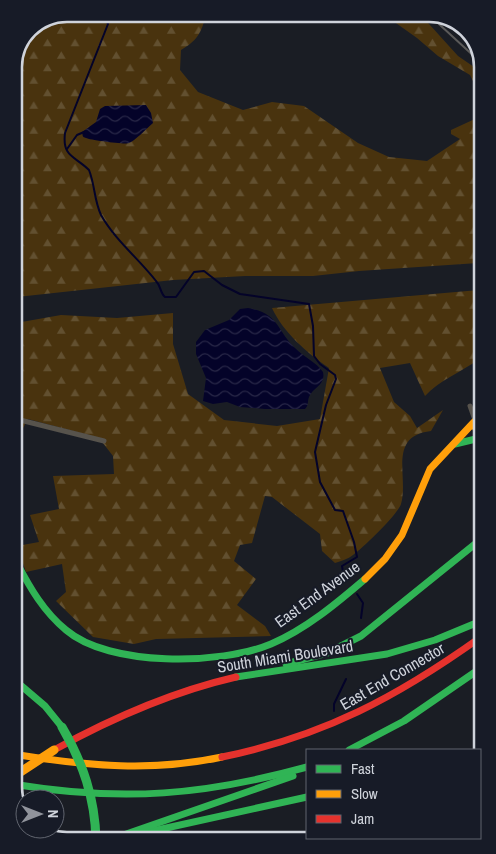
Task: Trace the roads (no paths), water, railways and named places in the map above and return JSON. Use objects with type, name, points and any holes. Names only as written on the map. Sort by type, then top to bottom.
[{"type":"main road","name":"East End Avenue","points":[[22,573],[36,599],[53,618],[84,642],[129,658],[156,660],[246,652],[272,644],[296,631],[374,571],[400,540],[432,466],[455,444],[474,420]]},
{"type":"main road","points":[[455,444],[474,439]]},
{"type":"main road","points":[[250,674],[327,653],[356,639],[383,621],[474,545]]},
{"type":"main road","name":"South Miami Boulevard","points":[[22,771],[100,724],[149,703],[199,686],[250,674],[353,660],[404,650],[446,637],[474,624]]},
{"type":"main road","name":"East End Connector","points":[[22,755],[75,764],[150,767],[201,763],[250,754],[314,734],[368,710],[413,685],[474,642]]},
{"type":"main road","points":[[351,749],[404,721],[474,673]]},
{"type":"main road","points":[[22,686],[40,701],[62,727],[75,749],[87,779],[94,811],[95,831]]},
{"type":"main road","points":[[22,785],[98,796],[151,796],[231,787],[306,768]]},
{"type":"main road","points":[[134,831],[252,792],[306,768]]},
{"type":"main road","points":[[155,831],[306,797]]},
{"type":"street","points":[[470,406],[474,414]]},
{"type":"street","points":[[23,421],[104,441]]},
{"type":"water","points":[[146,105],[151,113],[153,123],[132,142],[108,142],[89,139],[83,136],[82,132],[96,122],[100,109],[105,106]]},
{"type":"water","points":[[240,309],[258,310],[272,318],[289,342],[323,372],[323,380],[309,397],[305,409],[265,409],[240,407],[227,402],[213,404],[203,401],[206,378],[196,354],[196,342],[205,330],[229,320]]},
{"type":"waterway","points":[[107,22],[108,24],[65,133],[68,152],[89,170],[99,209],[107,224],[158,283],[165,297],[176,297],[194,272],[204,271],[222,285],[240,294],[309,304],[313,326],[314,356],[320,364],[335,375],[336,379],[326,405],[315,452],[320,482],[335,510],[343,511],[354,542],[357,557],[342,566],[344,577]]},
{"type":"waterway","points":[[67,149],[77,135],[84,132]]},
{"type":"waterway","points":[[357,594],[363,603],[361,618]]},
{"type":"waterway","points":[[334,711],[334,704],[346,679]]},
{"type":"railway","points":[[438,23],[471,54]]}]
